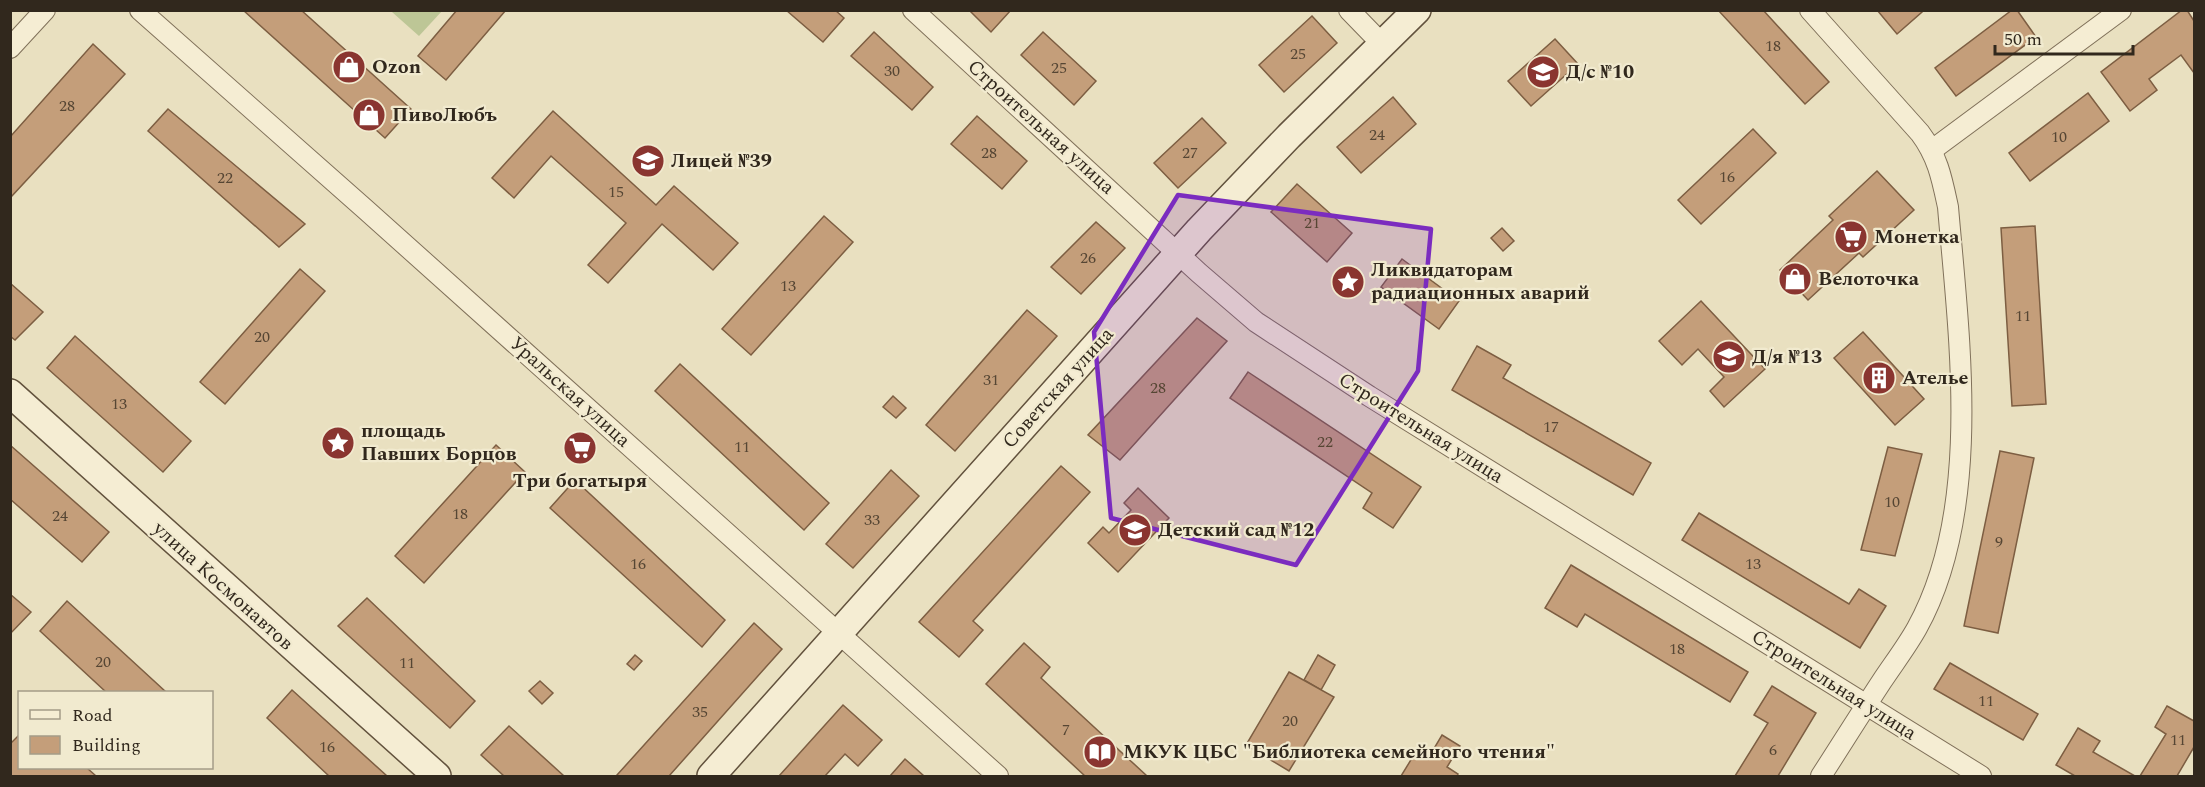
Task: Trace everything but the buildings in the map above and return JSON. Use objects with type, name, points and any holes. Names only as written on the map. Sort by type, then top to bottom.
[{"type":"street","points":[[10,48],[45,10]]},
{"type":"street","name":"Уральская улица","points":[[140,10],[998,777]]},
{"type":"street","name":"Строительная улица","points":[[913,10],[1256,322],[1369,396],[1981,777]]},
{"type":"street","points":[[1349,10],[1382,44]]},
{"type":"street","name":"Советская улица","points":[[711,777],[1178,253],[1289,136],[1417,10]]},
{"type":"street","points":[[1810,10],[1920,133],[1932,150],[1942,178],[1948,207],[1963,426],[1957,492],[1949,540],[1936,585],[1918,627],[1821,777]]},
{"type":"street","points":[[1932,150],[2121,10]]},
{"type":"street","name":"улица Космонавтов","points":[[10,393],[437,777]]},
{"type":"highlighted area","points":[[1178,195],[1431,229],[1418,371],[1296,565],[1111,518],[1094,332]]},
{"type":"green space","points":[[394,10],[442,11],[419,36],[392,12]]},
{"type":"place","name":"Ozon","points":[[349,67]]},
{"type":"place","name":"Д/с №10","points":[[1543,72]]},
{"type":"place","name":"ПивоЛюбъ","points":[[369,115]]},
{"type":"place","name":"Лицей №39","points":[[648,161]]},
{"type":"place","name":"Монетка","points":[[1851,237]]},
{"type":"place","name":"Велоточка","points":[[1795,279]]},
{"type":"place","name":"Ликвидаторам радиационных аварий","points":[[1348,282]]},
{"type":"place","name":"Д/я №13","points":[[1729,357]]},
{"type":"place","name":"Ателье","points":[[1879,378]]},
{"type":"place","name":"площадь Павших Борцов","points":[[338,443]]},
{"type":"place","name":"Три богатыря","points":[[580,448]]},
{"type":"place","name":"Детский сад №12","points":[[1135,530]]},
{"type":"place","name":"МКУК ЦБС \"Библиотека семейного чтения\"","points":[[1100,752]]}]
